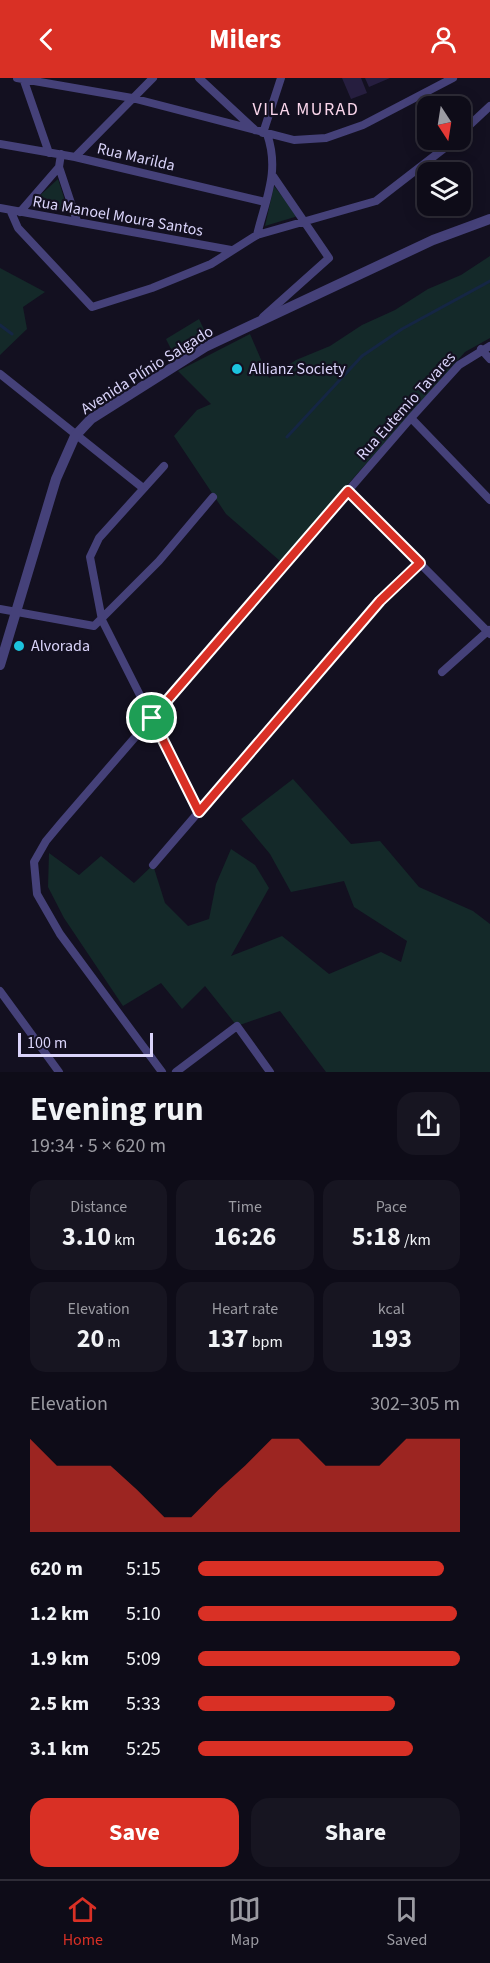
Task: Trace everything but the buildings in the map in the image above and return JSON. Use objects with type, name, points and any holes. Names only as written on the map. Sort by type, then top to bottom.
[{"type":"street","points":[[21,78],[132,98],[294,140],[326,138],[354,128],[453,78]]},
{"type":"street","points":[[21,78],[49,153]]},
{"type":"street","points":[[75,156],[153,78]]},
{"type":"street","points":[[200,78],[262,132],[273,153]]},
{"type":"street","points":[[262,132],[281,78]]},
{"type":"street","points":[[471,124],[490,106]]},
{"type":"street","points":[[257,235],[273,176],[273,153],[280,136]]},
{"type":"street","name":"Rua Marilda","points":[[0,144],[75,156],[265,202]]},
{"type":"street","points":[[59,167],[16,212],[18,228],[92,308],[152,288],[211,264],[257,235],[376,201],[441,150]]},
{"type":"street","points":[[61,154],[59,167],[77,221]]},
{"type":"street","points":[[255,324],[329,258],[306,220],[273,176]]},
{"type":"street","name":"Rua Manoel Moura Santos","points":[[0,208],[231,250]]},
{"type":"street","name":"Avenida Plínio Salgado","points":[[0,665],[53,489],[75,436],[91,419],[205,347],[434,240],[490,219]]},
{"type":"street","name":"Rua Eutemio Tavares","points":[[162,1072],[60,934],[37,894],[34,862],[51,835],[411,418],[459,365],[481,349],[490,346]]},
{"type":"street","points":[[481,349],[490,359]]},
{"type":"street","points":[[0,374],[143,488]]},
{"type":"street","points":[[411,418],[490,500]]},
{"type":"street","points":[[164,466],[99,538],[90,557],[102,620],[199,812]]},
{"type":"street","points":[[348,491],[489,631],[442,672]]},
{"type":"street","points":[[0,609],[94,626],[159,561],[213,497]]},
{"type":"street","points":[[153,865],[380,601],[420,563]]},
{"type":"street","points":[[0,991],[59,1072]]},
{"type":"street","points":[[176,1072],[237,1026],[270,1072]]},
{"type":"green space","points":[[58,179],[67,207],[64,210],[36,205],[35,200]]},
{"type":"green space","points":[[274,186],[298,216],[265,226]]},
{"type":"green space","points":[[490,256],[490,338],[465,352],[280,561],[226,514],[174,436],[197,410],[211,404],[178,371],[250,334],[269,378],[296,360],[330,346],[362,325],[395,310],[428,289],[461,275]]},
{"type":"green space","points":[[0,268],[45,292],[23,307],[27,329],[0,355]]},
{"type":"green space","points":[[199,319],[208,338],[175,357],[166,339]]},
{"type":"green space","points":[[293,779],[351,844],[380,841],[419,887],[473,911],[490,924],[490,1072],[326,1072],[280,1011],[237,1026],[205,986],[182,1009],[161,983],[123,1006],[64,918],[48,887],[49,853],[79,875],[101,856],[134,883],[153,865],[165,903],[188,926],[209,919],[216,884],[231,849],[255,865],[269,888],[231,956],[282,936],[329,974],[381,952],[401,962],[407,941],[354,907],[344,881],[291,892],[270,854],[241,819]]},
{"type":"waterway","points":[[287,437],[362,356],[402,329],[490,281]]},
{"type":"waterway","points":[[0,325],[12,334]]},
{"type":"place","name":"Allianz Society","points":[[237,369]]},
{"type":"place","name":"Alvorada","points":[[19,646]]},
{"type":"district","name":"VILA MURAD","points":[[306,109]]},
{"type":"route","points":[[348,491],[420,563],[380,601],[199,812],[152,718],[348,491]]}]
